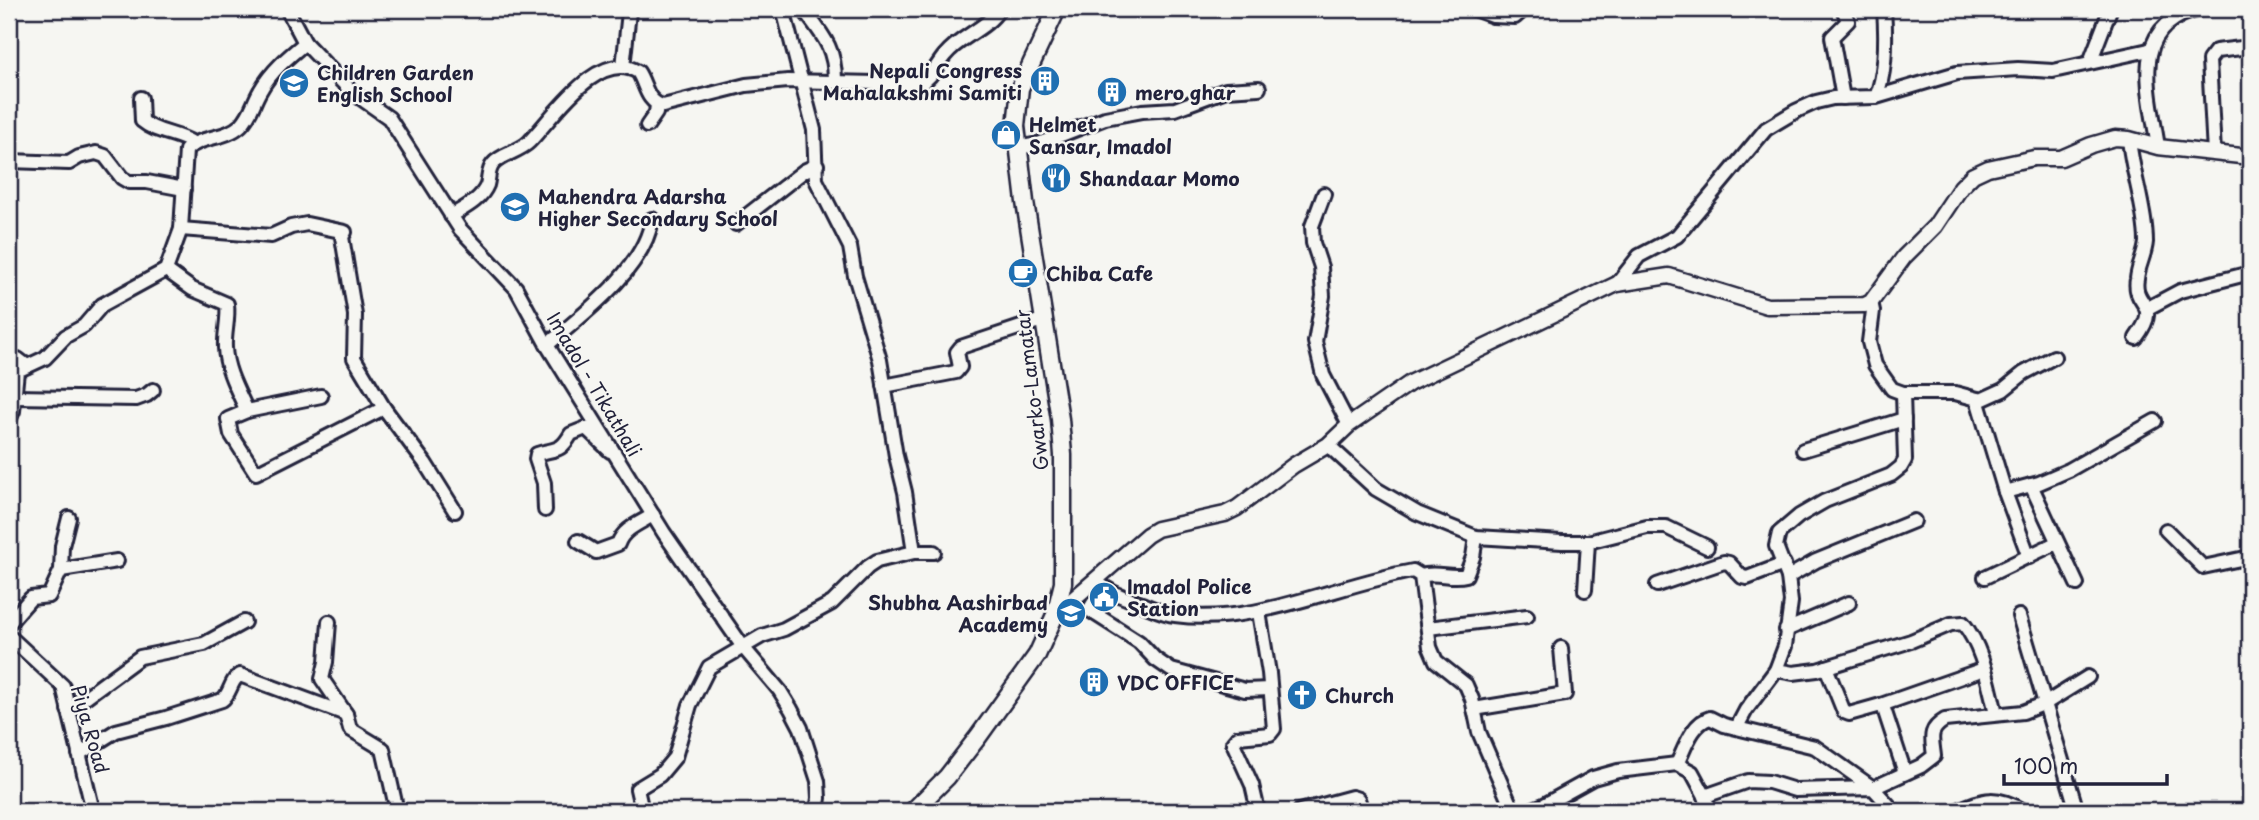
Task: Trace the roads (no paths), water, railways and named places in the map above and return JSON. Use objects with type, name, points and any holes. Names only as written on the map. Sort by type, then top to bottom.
[{"type":"main road","name":"Gwarko-Lamatar","points":[[913,811],[947,777],[1037,655],[1055,615],[1063,583],[1063,455],[1060,419],[1016,126],[1020,88],[1057,9]]},
{"type":"street","name":"Imadol - Tikathali","points":[[287,9],[305,43],[352,92],[389,118],[460,229],[516,288],[547,345],[653,515],[743,647],[780,691],[801,728],[818,781],[817,811]]},
{"type":"street","points":[[623,67],[631,9]]},
{"type":"street","points":[[783,9],[814,130],[816,180],[850,247],[855,276],[880,360],[914,552]]},
{"type":"street","points":[[657,105],[674,104],[746,85],[788,81],[920,84],[932,75],[945,54],[989,22],[999,9]]},
{"type":"street","points":[[1474,9],[1493,16],[1515,17],[1524,9]]},
{"type":"street","points":[[1843,9],[1847,21],[1832,37],[1843,98]]},
{"type":"street","points":[[1875,97],[1882,71],[1884,9]]},
{"type":"street","points":[[2158,147],[2147,74],[2149,50],[2155,38],[2168,24],[2194,9]]},
{"type":"street","points":[[2090,62],[2110,10]]},
{"type":"street","points":[[788,24],[811,11],[835,59],[835,80]]},
{"type":"street","points":[[9,420],[13,411],[17,371],[45,358],[66,336],[85,326],[102,305],[166,270],[181,229],[186,150],[193,143],[238,128],[252,110],[267,80],[281,63],[305,43]]},
{"type":"street","points":[[2214,153],[2209,60],[2216,51],[2250,47]]},
{"type":"street","points":[[1617,284],[1639,256],[1677,236],[1766,129],[1780,119],[1816,102],[1875,97],[1957,73],[2018,69],[2053,71],[2149,50]]},
{"type":"street","points":[[451,216],[483,192],[490,167],[495,162],[527,145],[580,84],[592,77],[623,67],[638,72],[645,89],[657,105],[656,113],[647,127]]},
{"type":"street","points":[[1018,148],[1038,144],[1105,118],[1142,111],[1175,109],[1226,90],[1259,88]]},
{"type":"street","points":[[141,98],[142,121],[149,127],[184,137],[193,143]]},
{"type":"street","points":[[1055,615],[1099,584],[1147,535],[1157,529],[1237,509],[1410,383],[1617,284],[1670,276],[1767,306],[1857,306],[1871,302],[1904,257],[1936,226],[1961,187],[1973,175],[2005,163],[2034,158],[2061,158],[2104,140],[2129,139],[2158,147],[2250,157]]},
{"type":"street","points":[[2129,139],[2146,240],[2136,280],[2137,290],[2148,308],[2146,324],[2136,338]]},
{"type":"street","points":[[9,161],[69,163],[79,157],[96,153],[105,156],[122,178],[129,182],[158,183],[184,189]]},
{"type":"street","points":[[736,224],[804,171],[817,165]]},
{"type":"street","points":[[1324,194],[1312,226],[1313,243],[1321,267],[1323,296],[1315,342],[1323,375],[1349,425]]},
{"type":"street","points":[[547,345],[587,313],[635,259],[645,245],[652,219]]},
{"type":"street","points":[[181,229],[271,236],[307,223],[345,232],[342,237],[355,315],[354,358],[384,408],[425,463],[455,511]]},
{"type":"street","points":[[166,270],[192,289],[227,304],[227,363],[247,411]]},
{"type":"street","points":[[2148,308],[2180,291],[2250,273]]},
{"type":"street","points":[[1871,302],[1873,312],[1869,342],[1875,365],[1892,389],[1903,393],[1955,393],[1982,400],[2003,390],[2024,373],[2054,357]]},
{"type":"street","points":[[884,386],[956,372],[960,367],[957,352],[961,347],[1045,319]]},
{"type":"street","points":[[9,359],[18,359],[27,366]]},
{"type":"street","points":[[15,397],[136,399],[147,396],[153,390]]},
{"type":"street","points":[[1737,727],[1746,710],[1776,670],[1785,646],[1791,602],[1788,577],[1776,546],[1779,533],[1825,501],[1891,475],[1901,467],[1905,460],[1903,393]]},
{"type":"street","points":[[321,396],[247,411],[228,419],[231,434],[256,472],[384,408]]},
{"type":"street","points":[[1977,399],[2005,492],[2029,557]]},
{"type":"street","points":[[1803,450],[1904,419]]},
{"type":"street","points":[[2005,492],[2069,470],[2155,421]]},
{"type":"street","points":[[545,510],[544,483],[536,459],[537,454],[564,447],[570,434],[586,428],[595,439],[618,457]]},
{"type":"street","points":[[1328,445],[1376,489],[1418,513],[1476,537],[1588,542],[1647,527],[1666,527],[1707,547]]},
{"type":"street","points":[[2031,485],[2077,584]]},
{"type":"street","points":[[578,541],[596,552],[618,544],[627,531],[653,515]]},
{"type":"street","points":[[9,623],[31,598],[49,596],[61,570],[62,546],[69,518]]},
{"type":"street","points":[[1788,577],[1816,561],[1914,521]]},
{"type":"street","points":[[2166,530],[2203,567],[2250,557]]},
{"type":"street","points":[[1421,576],[1430,573],[1450,577],[1466,575],[1476,537]]},
{"type":"street","points":[[1584,590],[1588,542]]},
{"type":"street","points":[[1985,578],[2056,543]]},
{"type":"street","points":[[642,811],[637,789],[660,775],[675,757],[690,705],[707,670],[762,636],[784,629],[837,600],[868,566],[877,561],[914,552],[934,552]]},
{"type":"street","points":[[61,570],[117,561]]},
{"type":"street","points":[[1657,585],[1724,562],[1747,578],[1784,564]]},
{"type":"street","points":[[1099,584],[1171,615],[1203,617],[1259,612],[1413,570],[1421,576],[1430,647],[1436,661],[1466,685],[1479,732],[1513,811]]},
{"type":"street","points":[[1099,584],[1089,610],[1139,642],[1155,659],[1171,670],[1245,690],[1270,689]]},
{"type":"street","points":[[1786,630],[1849,603]]},
{"type":"street","points":[[1258,811],[1252,785],[1233,743],[1238,737],[1272,732],[1270,689],[1259,612]]},
{"type":"street","points":[[1428,628],[1527,616]]},
{"type":"street","points":[[2019,616],[2077,811]]},
{"type":"street","points":[[68,710],[141,657],[204,644],[244,622]]},
{"type":"street","points":[[329,622],[322,679],[346,714],[350,729],[383,749],[397,811]]},
{"type":"street","points":[[1776,670],[1793,673],[1826,667],[1911,641],[1951,624],[1963,623],[1980,653],[1996,713]]},
{"type":"street","name":"Piya Road","points":[[9,636],[63,686],[93,811]]},
{"type":"street","points":[[1474,709],[1564,694],[1561,648]]},
{"type":"street","points":[[1826,667],[1844,712],[1849,714],[1984,669]]},
{"type":"street","points":[[79,754],[116,731],[222,700],[240,675],[346,714]]},
{"type":"street","points":[[1705,796],[1748,781],[1769,782],[1795,790],[1874,788],[1921,766],[1934,755],[1932,735],[1935,726],[1945,720],[2023,712],[2088,677]]},
{"type":"street","points":[[1881,705],[1905,774]]},
{"type":"street","points":[[1677,764],[1696,726],[1702,720],[1710,718],[1724,725],[1815,747],[1874,788],[1894,811]]},
{"type":"street","points":[[1528,811],[1593,778],[1618,771],[1677,764],[1692,772],[1705,796],[1709,811]]},
{"type":"street","points":[[1300,811],[1352,797],[1359,799],[1362,811]]},
{"type":"street","points":[[1956,811],[1978,801],[1994,799],[2008,802],[2024,811]]},
{"type":"place","name":"Nepali Congress Mahalakshmi Samiti","points":[[1045,81]]},
{"type":"place","name":"Children Garden English School","points":[[294,83]]},
{"type":"place","name":"mero ghar","points":[[1112,92]]},
{"type":"place","name":"Helmet Sansar, Imadol","points":[[1006,135]]},
{"type":"place","name":"Shandaar Momo","points":[[1056,178]]},
{"type":"place","name":"Mahendra Adarsha Higher Secondary School","points":[[515,207]]},
{"type":"place","name":"Chiba Cafe","points":[[1023,273]]},
{"type":"place","name":"Imadol Police Station","points":[[1104,597]]},
{"type":"place","name":"Shubha Aashirbad Academy","points":[[1071,613]]},
{"type":"place","name":"VDC OFFICE","points":[[1094,682]]},
{"type":"place","name":"Church","points":[[1302,695]]}]
